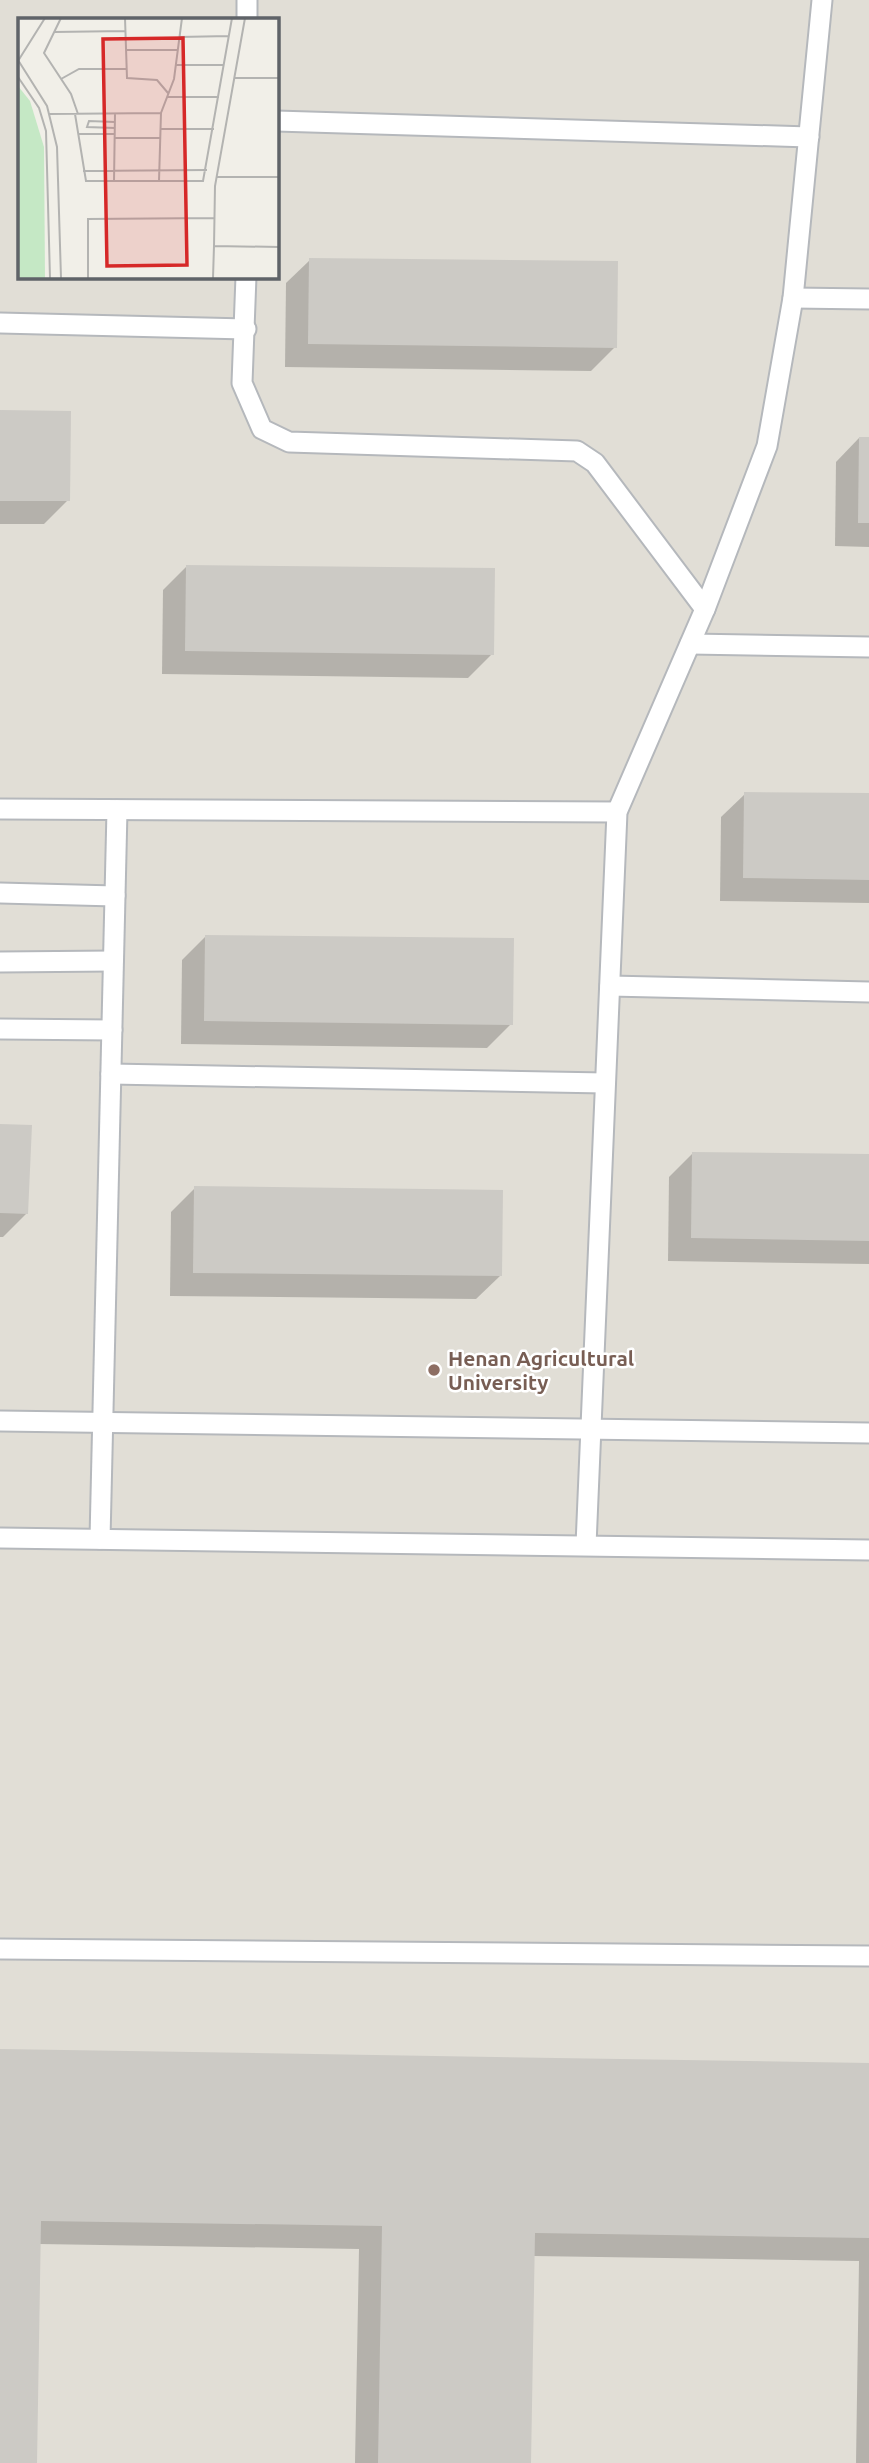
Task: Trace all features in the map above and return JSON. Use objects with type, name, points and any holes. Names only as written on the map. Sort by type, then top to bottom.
[{"type":"lane","points":[[247,0],[247,18]]},
{"type":"lane","points":[[586,1545],[617,812],[705,609],[767,446],[793,298],[822,0]]},
{"type":"lane","points":[[278,121],[809,137]]},
{"type":"lane","points":[[246,278],[242,383],[262,429],[289,442],[577,451],[595,463],[705,609]]},
{"type":"lane","points":[[793,298],[869,299]]},
{"type":"lane","points":[[0,323],[246,330]]},
{"type":"lane","points":[[690,644],[869,647]]},
{"type":"lane","points":[[0,809],[617,812]]},
{"type":"lane","points":[[100,1539],[117,810]]},
{"type":"lane","points":[[0,893],[115,895]]},
{"type":"lane","points":[[0,962],[113,961]]},
{"type":"lane","points":[[610,986],[869,992]]},
{"type":"lane","points":[[0,1029],[112,1030]]},
{"type":"lane","points":[[111,1074],[606,1083]]},
{"type":"lane","points":[[0,1421],[869,1433]]},
{"type":"lane","points":[[0,1538],[869,1550]]},
{"type":"lane","points":[[0,1949],[869,1956]]},
{"type":"shaded area","name":"Henan Agricultural University","points":[[0,0],[869,0],[869,2463],[0,2463]]},
{"type":"building","points":[[309,258],[618,261],[617,348],[308,344]]},
{"type":"building","points":[[0,410],[71,411],[70,501],[0,501]]},
{"type":"building","points":[[859,437],[869,437],[869,523],[858,523]]},
{"type":"building","points":[[186,565],[495,568],[494,655],[185,651]]},
{"type":"building","points":[[744,792],[869,793],[869,880],[743,878]]},
{"type":"building","points":[[205,935],[514,938],[513,1025],[204,1021]]},
{"type":"building","points":[[0,1124],[32,1125],[28,1214],[0,1213]]},
{"type":"building","points":[[692,1152],[869,1154],[869,1241],[691,1238]]},
{"type":"building","points":[[194,1186],[503,1190],[502,1276],[193,1273]]},
{"type":"building","points":[[0,2049],[869,2063],[869,2238],[535,2233],[531,2463],[378,2463],[382,2226],[41,2221],[37,2463],[0,2463]]},
{"type":"place","name":"Henan Agricultural University","points":[[434,1370]]}]
